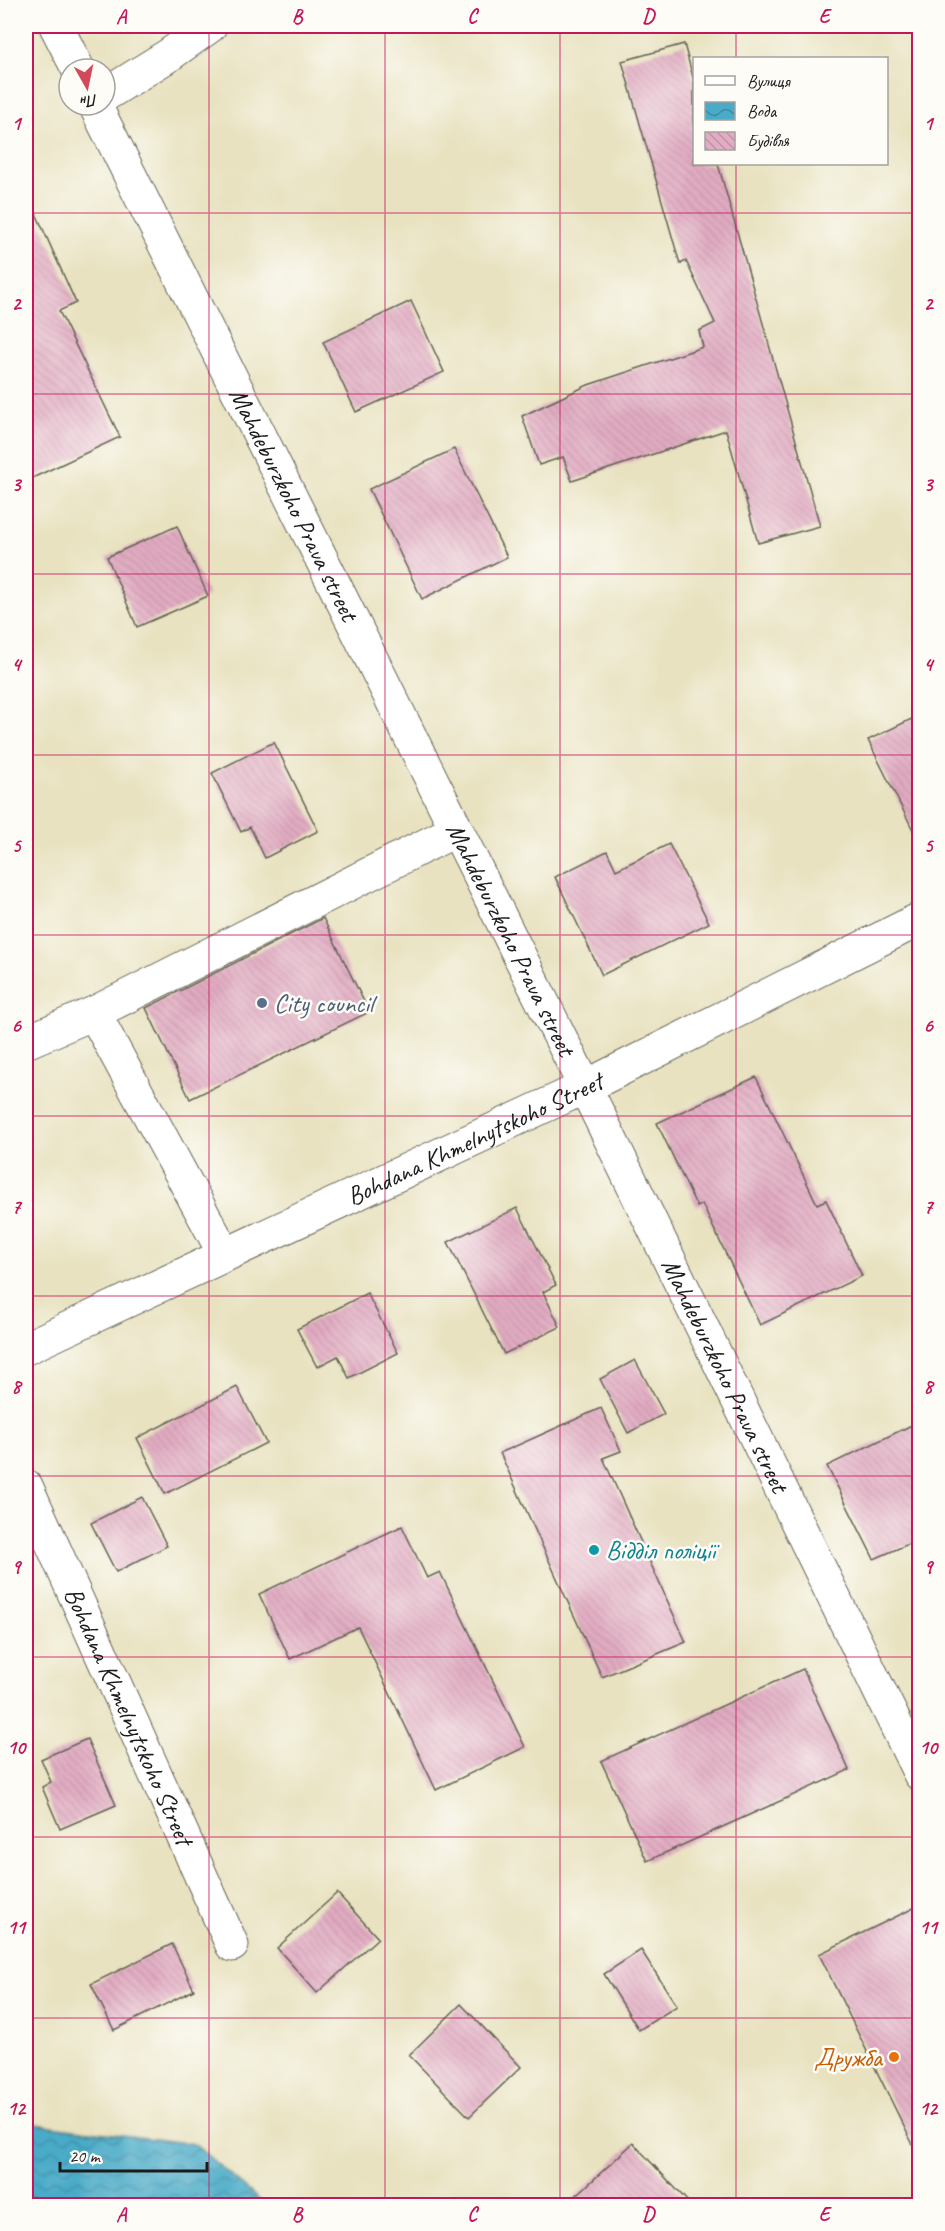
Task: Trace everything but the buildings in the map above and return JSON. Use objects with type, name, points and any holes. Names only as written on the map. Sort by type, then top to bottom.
[{"type":"street","points":[[56,26],[72,57]]},
{"type":"street","points":[[117,88],[210,26]]},
{"type":"street","name":"Mahdeburzkoho Prava street","points":[[101,117],[585,1088],[920,1774]]},
{"type":"street","points":[[26,1042],[94,1012],[456,831]]},
{"type":"street","name":"Bohdana Khmelnytskoho Street","points":[[26,1348],[585,1088],[920,919]]},
{"type":"street","points":[[94,1012],[225,1255]]},
{"type":"street","name":"Bohdana Khmelnytskoho Street","points":[[26,1486],[232,1945]]},
{"type":"water","points":[[26,2123],[194,2144],[265,2205],[26,2205]]},
{"type":"place","name":"City council","points":[[262,1003]]},
{"type":"place","name":"Відділ поліції","points":[[594,1550]]},
{"type":"place","name":"Дружба","points":[[894,2057]]}]
